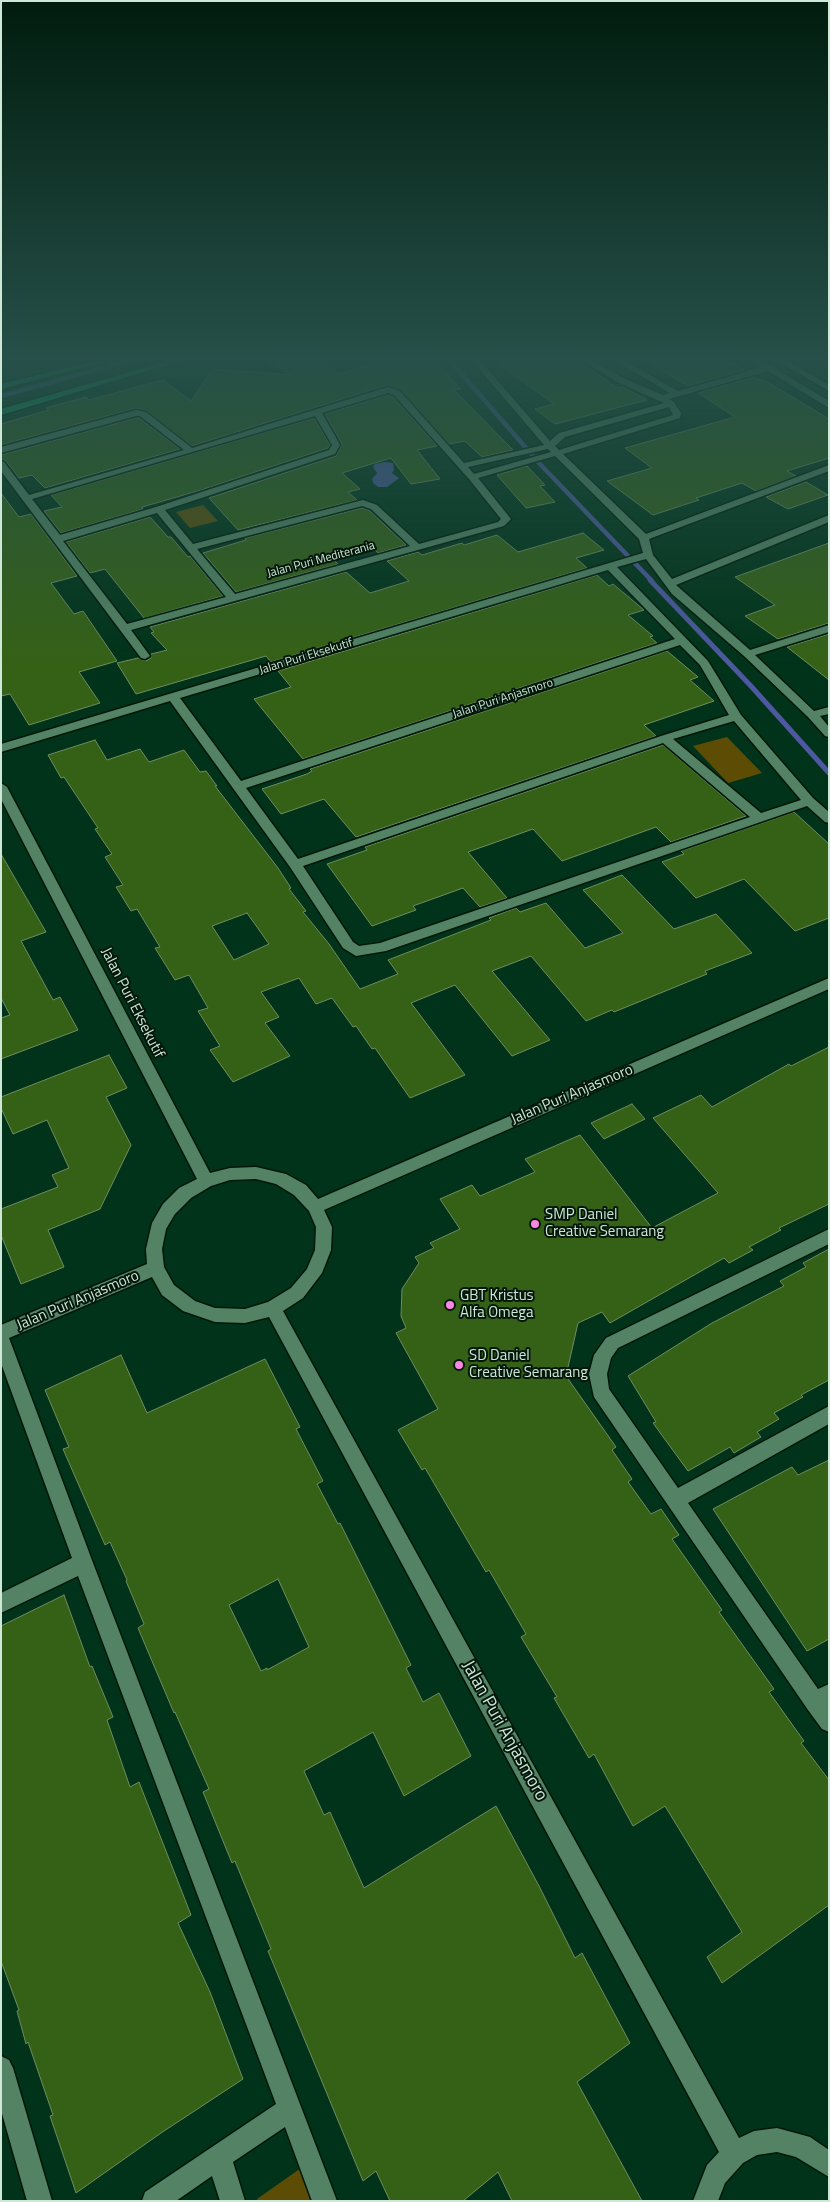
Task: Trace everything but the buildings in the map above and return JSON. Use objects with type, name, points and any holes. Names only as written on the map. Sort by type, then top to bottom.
[{"type":"street","name":"Jalan Puri Mediterania","points":[[27,498],[160,460]]},
{"type":"street","points":[[58,539],[159,509],[308,460]]},
{"type":"street","name":"Jalan Puri Mediterania","points":[[125,628],[418,548],[505,522],[504,516],[456,460]]},
{"type":"street","points":[[462,466],[490,460]]},
{"type":"street","points":[[472,477],[535,460]]},
{"type":"street","points":[[564,460],[644,538],[648,555],[669,584],[748,654],[812,715],[829,734]]},
{"type":"street","points":[[1,464],[145,656]]},
{"type":"street","points":[[644,538],[829,468]]},
{"type":"street","points":[[191,548],[364,503],[374,507],[418,548]]},
{"type":"street","points":[[159,509],[232,598]]},
{"type":"street","points":[[669,584],[829,518]]},
{"type":"street","name":"Jalan Puri Eksekutif","points":[[1,748],[648,555]]},
{"type":"street","points":[[613,565],[704,663],[736,717],[809,801],[829,820]]},
{"type":"street","points":[[748,654],[829,628]]},
{"type":"street","name":"Jalan Puri Anjasmoro","points":[[238,786],[682,640]]},
{"type":"street","points":[[173,697],[295,864],[348,945],[356,951],[363,952],[381,948],[809,801]]},
{"type":"street","points":[[812,715],[829,710]]},
{"type":"street","points":[[295,864],[665,738],[736,717]]},
{"type":"street","points":[[665,738],[758,817]]},
{"type":"street","name":"Jalan Puri Eksekutif","points":[[1,787],[206,1181]]},
{"type":"street","name":"Jalan Puri Anjasmoro","points":[[315,1207],[829,983]]},
{"type":"street","points":[[256,1173],[280,1179],[300,1190],[315,1207],[324,1227],[323,1250],[314,1273],[297,1293],[273,1308],[245,1316],[215,1315],[189,1306],[168,1290],[156,1268],[154,1249],[158,1228],[168,1209],[185,1193],[206,1181],[230,1174],[256,1173]]},
{"type":"street","points":[[829,1236],[612,1343],[604,1355],[598,1374],[600,1391],[675,1500],[822,1698],[829,1722]]},
{"type":"street","name":"Jalan Puri Anjasmoro","points":[[1,1333],[156,1268]]},
{"type":"street","name":"Jalan Puri Anjasmoro","points":[[273,1308],[734,2154]]},
{"type":"street","points":[[1,1339],[83,1563],[325,2201]]},
{"type":"street","points":[[675,1500],[829,1414]]},
{"type":"street","points":[[1,1603],[83,1563]]},
{"type":"street","points":[[1,2068],[40,2201]]},
{"type":"street","points":[[154,2201],[290,2109]]},
{"type":"street","points":[[705,2201],[716,2174],[734,2154],[754,2143],[777,2140],[801,2146],[829,2165]]},
{"type":"street","points":[[219,2158],[233,2201]]},
{"type":"shaded area","points":[[203,505],[218,521],[190,528],[176,512]]},
{"type":"shaded area","points":[[727,737],[762,773],[728,783],[693,746]]},
{"type":"shaded area","points":[[301,2168],[313,2201],[258,2201],[257,2199]]},
{"type":"water","points":[[393,463],[394,470],[392,473],[399,478],[387,487],[378,487],[373,483],[372,479],[377,473],[373,467],[375,464]]},
{"type":"waterway","points":[[536,460],[652,581]]},
{"type":"waterway","points":[[650,580],[750,685],[829,773]]},
{"type":"place","name":"SMP Daniel Creative Semarang","points":[[535,1224]]},
{"type":"place","name":"GBT Kristus Alfa Omega","points":[[450,1305]]},
{"type":"place","name":"SD Daniel Creative Semarang","points":[[459,1365]]}]
